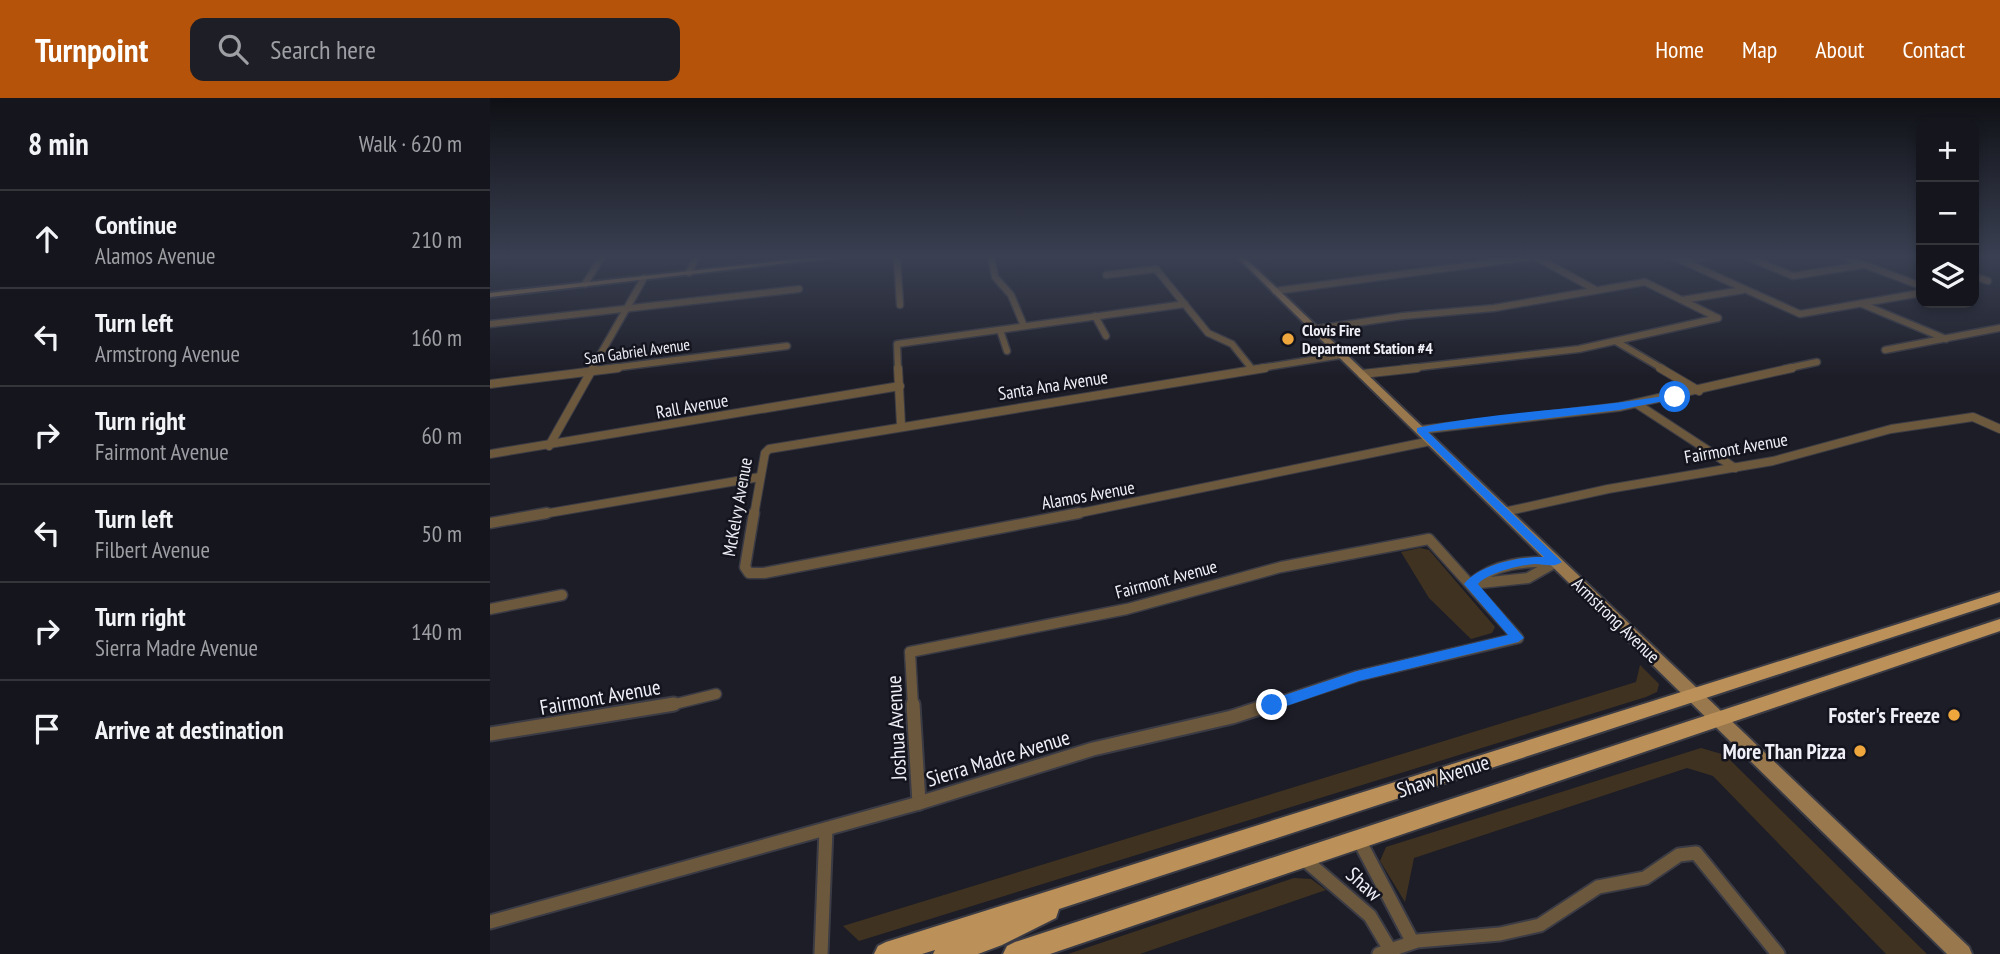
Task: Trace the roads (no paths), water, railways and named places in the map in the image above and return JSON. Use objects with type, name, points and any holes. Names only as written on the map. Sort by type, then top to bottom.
[{"type":"main road","name":"Shaw Avenue","points":[[886,954],[2000,597]]},
{"type":"main road","name":"Shaw Avenue","points":[[1015,954],[2000,625]]},
{"type":"main road","points":[[945,954],[994,937],[1080,893]]},
{"type":"street","points":[[549,446],[633,297]]},
{"type":"street","points":[[490,324],[723,297]]},
{"type":"street","points":[[899,297],[900,305]]},
{"type":"street","points":[[1013,297],[1024,326]]},
{"type":"street","points":[[1179,297],[1208,332],[1228,342],[1252,369]]},
{"type":"street","name":"Armstrong Avenue","points":[[1282,297],[1962,954]]},
{"type":"street","points":[[1315,329],[1494,308],[1552,297]]},
{"type":"street","points":[[1362,374],[1546,354],[1617,342],[1718,318],[1676,297]]},
{"type":"street","points":[[1682,300],[1699,297]]},
{"type":"street","points":[[1762,297],[1800,314],[1897,297]]},
{"type":"street","points":[[1860,303],[1946,339]]},
{"type":"street","points":[[901,425],[898,344],[1185,304]]},
{"type":"street","points":[[1095,316],[1106,336]]},
{"type":"street","points":[[1885,350],[2000,328]]},
{"type":"street","points":[[1000,330],[1007,351]]},
{"type":"street","points":[[1617,342],[1699,391]]},
{"type":"street","name":"San Gabriel Avenue","points":[[490,384],[787,345]]},
{"type":"street","name":"Santa Ana Avenue","points":[[769,449],[901,425],[1342,355]]},
{"type":"street","points":[[1420,430],[1637,404],[1817,362]]},
{"type":"street","name":"Rall Avenue","points":[[490,454],[900,386]]},
{"type":"street","points":[[1637,404],[1735,468]]},
{"type":"street","name":"Fairmont Avenue","points":[[1504,512],[1608,489],[1735,468],[1815,451],[1891,429],[1973,417],[2000,429]]},
{"type":"street","name":"Alamos Avenue","points":[[749,572],[764,573],[1151,499],[1431,441]]},
{"type":"street","name":"McKelvy Avenue","points":[[749,572],[745,567],[760,477],[765,453],[769,449]]},
{"type":"street","points":[[490,523],[760,477]]},
{"type":"street","name":"Fairmont Avenue","points":[[911,652],[1127,608],[1270,570],[1429,539],[1471,584]]},
{"type":"street","points":[[1471,584],[1479,575],[1533,560],[1556,562]]},
{"type":"street","points":[[1471,584],[1489,585],[1546,573],[1556,562]]},
{"type":"street","name":"Sierra Madre Avenue","points":[[490,922],[919,803],[1093,749],[1245,713],[1357,676],[1518,638],[1471,584]]},
{"type":"street","points":[[490,609],[562,595]]},
{"type":"street","name":"Joshua Avenue","points":[[911,652],[919,803]]},
{"type":"street","name":"Fairmont Avenue","points":[[490,734],[648,709],[716,694]]},
{"type":"street","points":[[821,954],[826,829]]},
{"type":"street","name":"Shaw","points":[[1360,840],[1412,942]]},
{"type":"street","points":[[1384,951],[1412,942],[1539,926],[1597,887],[1647,878],[1670,858],[1696,853],[1778,954]]},
{"type":"street","name":"Shaw","points":[[1302,858],[1370,916],[1384,951]]},
{"type":"place","name":"Clovis Fire Department Station #4","points":[[1288,339]]},
{"type":"place","name":"Foster's Freeze","points":[[1954,715]]},
{"type":"place","name":"More Than Pizza","points":[[1860,751]]}]
